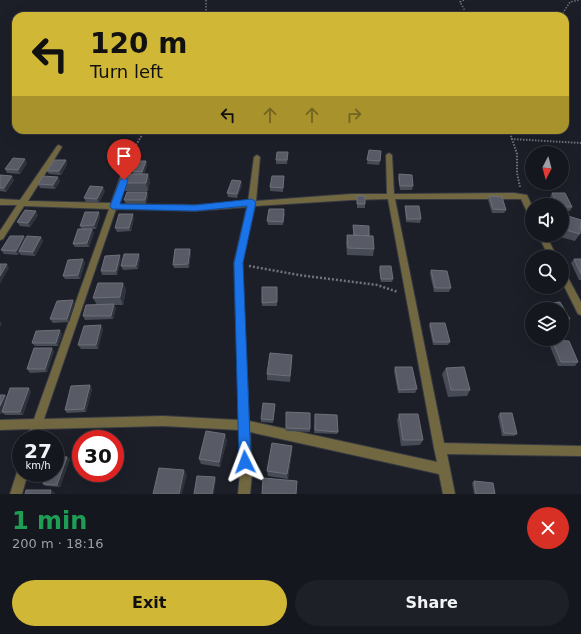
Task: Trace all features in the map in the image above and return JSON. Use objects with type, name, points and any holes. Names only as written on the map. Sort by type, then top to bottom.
[{"type":"street","points":[[0,237],[59,147]]},
{"type":"street","points":[[35,430],[115,206],[132,153]]},
{"type":"street","points":[[389,156],[391,198],[449,494]]},
{"type":"street","points":[[244,494],[246,474],[238,263],[252,202],[257,157]]},
{"type":"street","points":[[0,202],[195,208],[252,202],[351,197],[524,197]]},
{"type":"street","points":[[569,288],[581,311]]},
{"type":"street","points":[[0,425],[163,421],[243,425],[444,469]]},
{"type":"street","points":[[439,448],[581,451]]},
{"type":"street","points":[[16,494],[19,482]]},
{"type":"path","points":[[206,0],[206,12]]},
{"type":"path","points":[[464,0],[460,2],[464,12]]},
{"type":"path","points":[[563,12],[570,2],[579,0]]},
{"type":"path","points":[[132,153],[143,134]]},
{"type":"path","points":[[509,134],[517,154],[516,174],[524,197]]},
{"type":"path","points":[[510,139],[581,143]]},
{"type":"path","points":[[238,263],[299,275],[377,285],[410,295]]},
{"type":"building","points":[[114,147],[126,148],[122,158],[109,158]]},
{"type":"building","points":[[369,150],[381,151],[380,161],[367,160]]},
{"type":"building","points":[[277,152],[288,152],[287,160],[276,160]]},
{"type":"building","points":[[13,158],[25,159],[18,170],[5,169]]},
{"type":"building","points":[[54,160],[66,160],[59,171],[47,171]]},
{"type":"building","points":[[136,161],[146,161],[142,172],[132,171]]},
{"type":"building","points":[[124,174],[148,174],[146,183],[121,183]]},
{"type":"building","points":[[399,174],[412,175],[413,186],[400,186]]},
{"type":"building","points":[[0,175],[12,176],[4,188],[0,188]]},
{"type":"building","points":[[43,176],[58,177],[53,185],[38,184]]},
{"type":"building","points":[[272,176],[284,176],[283,188],[270,187]]},
{"type":"building","points":[[232,180],[241,181],[237,194],[227,193]]},
{"type":"building","points":[[90,186],[103,187],[97,199],[84,198]]},
{"type":"building","points":[[127,192],[147,192],[145,200],[124,200]]},
{"type":"building","points":[[552,193],[565,193],[568,198],[554,198]]},
{"type":"building","points":[[357,196],[365,196],[365,204],[357,204]]},
{"type":"building","points":[[489,196],[502,197],[506,210],[493,209]]},
{"type":"building","points":[[405,206],[419,206],[421,219],[407,219]]},
{"type":"building","points":[[269,209],[284,209],[283,222],[267,221]]},
{"type":"building","points":[[25,210],[36,211],[28,223],[17,222]]},
{"type":"building","points":[[85,212],[99,212],[94,225],[80,226]]},
{"type":"building","points":[[119,214],[133,214],[129,228],[115,228]]},
{"type":"building","points":[[569,216],[581,220],[580,234],[569,231]]},
{"type":"building","points":[[353,225],[369,226],[369,236],[354,235]]},
{"type":"building","points":[[78,229],[92,229],[87,243],[73,244]]},
{"type":"building","points":[[347,235],[373,236],[374,249],[348,248]]},
{"type":"building","points":[[10,236],[24,236],[16,251],[1,250]]},
{"type":"building","points":[[27,236],[41,237],[33,252],[19,251]]},
{"type":"building","points":[[175,249],[190,249],[188,264],[173,265]]},
{"type":"building","points":[[124,254],[139,254],[136,266],[121,266]]},
{"type":"building","points":[[120,255],[116,271],[101,271],[105,256]]},
{"type":"building","points":[[83,259],[78,275],[63,276],[68,260]]},
{"type":"building","points":[[574,259],[581,259],[581,274]]},
{"type":"building","points":[[0,264],[7,264],[0,276]]},
{"type":"building","points":[[380,266],[391,266],[393,279],[381,279]]},
{"type":"building","points":[[431,270],[447,271],[451,288],[435,288]]},
{"type":"building","points":[[98,283],[123,283],[120,297],[93,298]]},
{"type":"building","points":[[262,287],[277,287],[277,302],[262,303]]},
{"type":"building","points":[[73,300],[67,319],[50,319],[57,301]]},
{"type":"building","points":[[114,304],[111,316],[83,316],[86,305]]},
{"type":"building","points":[[430,323],[445,323],[450,342],[434,342]]},
{"type":"building","points":[[101,325],[96,345],[78,345],[84,326]]},
{"type":"building","points":[[60,330],[56,343],[32,343],[36,331]]},
{"type":"building","points":[[569,341],[578,362],[561,362],[554,346],[569,346]]},
{"type":"building","points":[[34,348],[52,348],[45,369],[27,369]]},
{"type":"building","points":[[270,353],[292,355],[290,376],[267,374]]},
{"type":"building","points":[[395,367],[412,367],[417,389],[399,390]]},
{"type":"building","points":[[464,367],[470,390],[451,390],[446,368]]},
{"type":"building","points":[[90,385],[84,409],[65,410],[71,386]]},
{"type":"building","points":[[10,388],[29,388],[20,412],[2,412]]},
{"type":"building","points":[[0,395],[5,395],[0,406]]},
{"type":"building","points":[[263,403],[275,404],[273,420],[261,419]]},
{"type":"building","points":[[286,412],[310,413],[310,429],[286,428]]},
{"type":"building","points":[[500,413],[512,413],[517,434],[504,433]]},
{"type":"building","points":[[315,414],[337,415],[338,432],[315,430]]},
{"type":"building","points":[[399,414],[418,414],[423,440],[403,440]]},
{"type":"building","points":[[206,431],[225,434],[219,462],[199,459]]},
{"type":"building","points":[[272,443],[292,446],[287,474],[267,471]]},
{"type":"building","points":[[64,457],[67,457],[64,465]]},
{"type":"building","points":[[159,468],[184,470],[179,494],[153,494]]},
{"type":"building","points":[[197,476],[215,477],[212,494],[194,494]]},
{"type":"building","points":[[263,478],[297,481],[296,494],[262,494]]},
{"type":"building","points":[[474,481],[493,483],[495,494],[476,494]]},
{"type":"building","points":[[44,482],[58,482],[57,485],[43,484]]},
{"type":"building","points":[[26,490],[51,490],[50,494],[25,494]]},
{"type":"route","points":[[124,180],[115,206],[195,208],[252,202],[238,263],[242,411],[245,462]]}]
